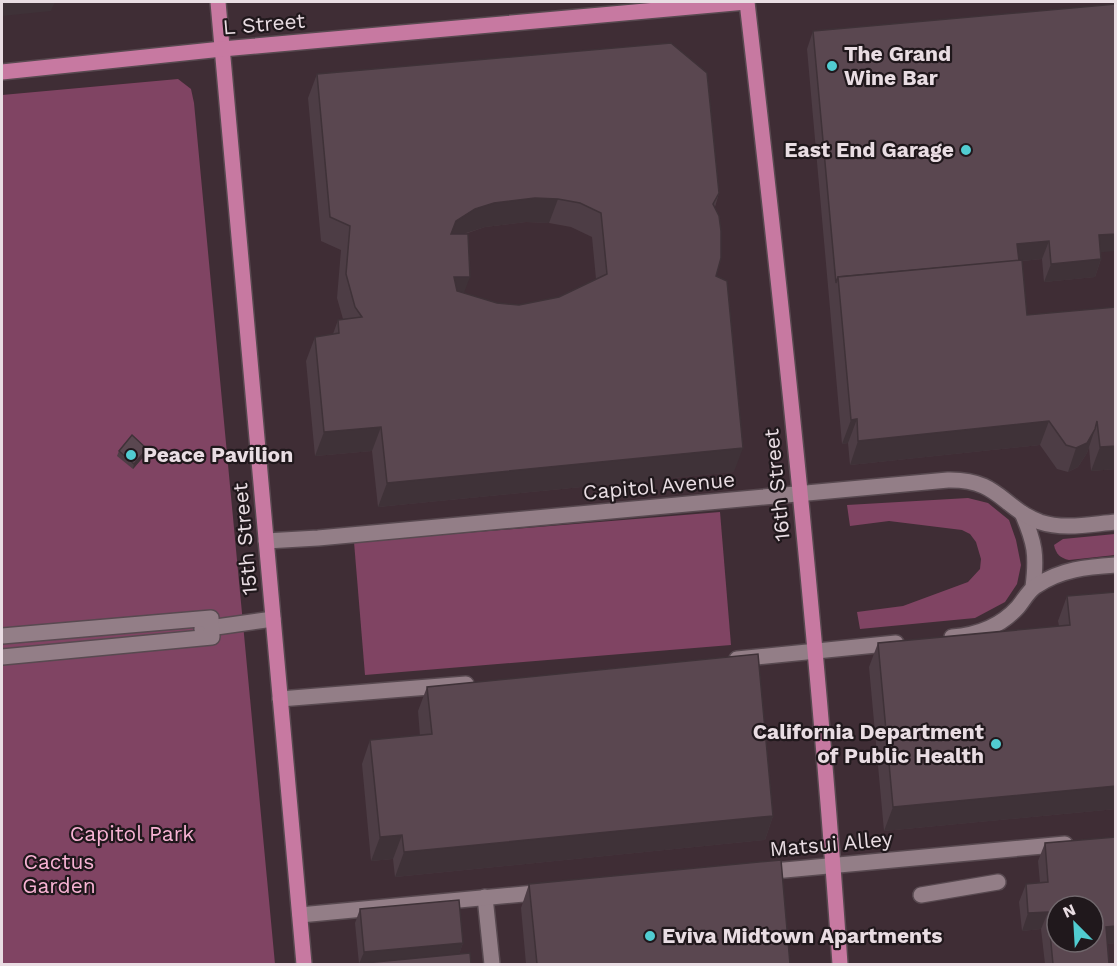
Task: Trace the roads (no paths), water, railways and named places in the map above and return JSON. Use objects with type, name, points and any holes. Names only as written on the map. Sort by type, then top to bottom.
[{"type":"main road","name":"15th Street","points":[[218,2],[304,964]]},
{"type":"main road","name":"L Street","points":[[2,72],[222,49],[747,2]]},
{"type":"main road","name":"16th Street","points":[[747,2],[800,494],[840,964]]},
{"type":"street","name":"Capitol Avenue","points":[[266,541],[964,480],[992,489],[1022,513],[1041,522],[1057,525],[1116,522]]},
{"type":"street","points":[[1022,513],[1034,540],[1036,565],[1033,587]]},
{"type":"street","points":[[933,639],[967,636],[984,631],[1002,621],[1016,609],[1033,587],[1061,572],[1077,568],[1116,565]]},
{"type":"street","points":[[2,636],[211,618],[215,627],[212,637],[2,657]]},
{"type":"street","points":[[2,648],[170,633],[273,619]]},
{"type":"street","points":[[722,661],[911,642]]},
{"type":"street","points":[[280,699],[477,682]]},
{"type":"street","name":"Matsui Alley","points":[[742,873],[1081,842]]},
{"type":"street","points":[[921,895],[998,882]]},
{"type":"street","points":[[300,915],[555,891]]},
{"type":"street","points":[[485,897],[492,964]]},
{"type":"place","name":"The Grand Wine Bar","points":[[832,66]]},
{"type":"place","name":"East End Garage","points":[[966,150]]},
{"type":"place","name":"Peace Pavilion","points":[[131,455]]},
{"type":"place","name":"California Department of Public Health","points":[[996,744]]},
{"type":"place","name":"Eviva Midtown Apartments","points":[[650,936]]},
{"type":"park label","name":"Capitol Park","points":[[132,834]]},
{"type":"park label","name":"Cactus Garden","points":[[59,874]]}]
